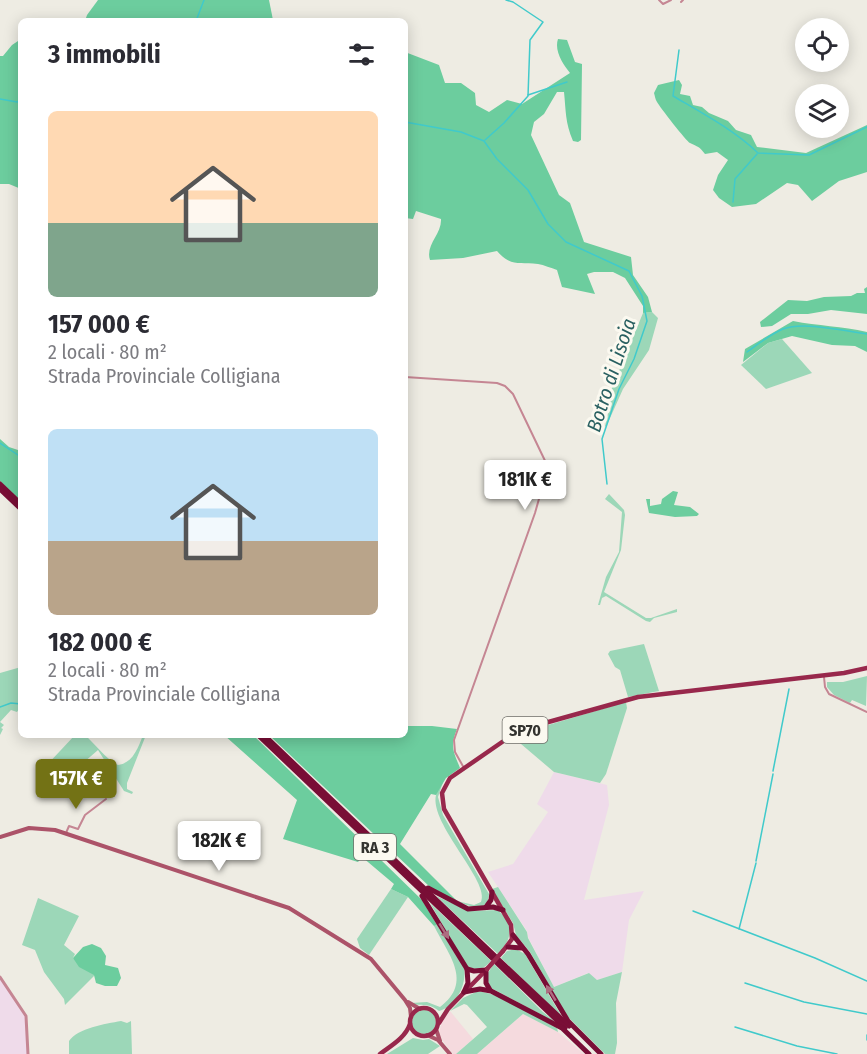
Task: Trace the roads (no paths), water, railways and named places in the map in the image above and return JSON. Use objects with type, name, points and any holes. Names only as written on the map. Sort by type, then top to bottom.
[{"type":"highway","points":[[0,484],[18,501]]},
{"type":"highway","points":[[0,489],[18,506]]},
{"type":"highway","name":"RA 3","points":[[261,738],[384,852]]},
{"type":"highway","name":"RA 3","points":[[267,738],[496,959],[600,1054]]},
{"type":"highway","points":[[384,852],[396,858],[433,892],[468,909],[493,907],[502,910]]},
{"type":"highway","points":[[384,852],[426,900],[467,969],[468,980],[464,992],[480,989],[491,991],[561,1029],[591,1054]]},
{"type":"highway","points":[[484,908],[491,900],[492,892]]},
{"type":"highway","points":[[513,935],[526,951],[567,1019],[600,1054]]},
{"type":"highway","points":[[505,949],[519,947],[526,951]]},
{"type":"highway","name":"RA 3","points":[[496,959],[591,1054]]},
{"type":"highway","points":[[467,969],[472,971],[486,969],[486,983],[491,991]]},
{"type":"main road","name":"SP70","points":[[513,935],[512,926],[442,805],[446,783],[464,768],[505,740],[528,729],[629,699],[824,676],[867,668]]},
{"type":"main road","points":[[0,837],[21,830],[48,828],[285,906],[368,957],[405,1000],[410,1008],[411,1017],[407,1032],[380,1054]]},
{"type":"main road","points":[[428,1035],[437,1027],[448,1009],[505,949],[513,935]]},
{"type":"main road","points":[[405,1000],[420,1009],[430,1009],[435,1013],[442,1044]]},
{"type":"main road","points":[[411,1017],[420,1009]]},
{"type":"main road","points":[[435,1013],[448,1009]]},
{"type":"main road","points":[[410,1024],[417,1034]]},
{"type":"main road","points":[[401,1038],[417,1034],[428,1035],[442,1044],[450,1054]]},
{"type":"street","points":[[659,0],[663,4],[671,0]]},
{"type":"street","points":[[408,377],[497,383],[505,386],[513,394],[548,467],[531,524],[454,740],[455,752],[464,768]]},
{"type":"street","points":[[824,676],[824,685],[829,694],[867,712]]},
{"type":"street","points":[[66,833],[69,826],[78,829],[85,815],[106,798]]},
{"type":"street","points":[[0,977],[25,1014],[28,1027],[28,1054]]},
{"type":"waterway","points":[[197,18],[204,0]]},
{"type":"waterway","points":[[485,140],[528,96],[530,40],[543,22],[513,2],[506,0]]},
{"type":"waterway","points":[[679,50],[673,96],[728,129],[758,153],[809,155],[867,127]]},
{"type":"waterway","points":[[528,95],[567,82]]},
{"type":"waterway","name":"Botro di Lisoia","points":[[0,99],[18,102]]},
{"type":"waterway","name":"Botro di Lisoia","points":[[408,123],[461,132],[484,141],[497,159],[528,190],[548,224],[566,242],[629,271],[642,296],[647,321],[634,359],[619,389],[602,439],[607,484]]},
{"type":"waterway","points":[[733,202],[735,179],[757,154]]},
{"type":"waterway","points":[[747,352],[773,334],[792,327],[824,327],[867,334]]},
{"type":"waterway","points":[[0,443],[18,455]]},
{"type":"waterway","points":[[773,771],[789,689]]},
{"type":"waterway","points":[[0,707],[11,703],[18,704]]},
{"type":"waterway","points":[[756,861],[773,774]]},
{"type":"waterway","points":[[739,929],[756,863]]},
{"type":"waterway","points":[[693,911],[815,958],[867,981]]},
{"type":"waterway","points":[[745,983],[804,1002],[867,1014]]},
{"type":"waterway","points":[[735,1027],[797,1046],[837,1054]]},
{"type":"waterway","points":[[867,1035],[867,1040]]}]
